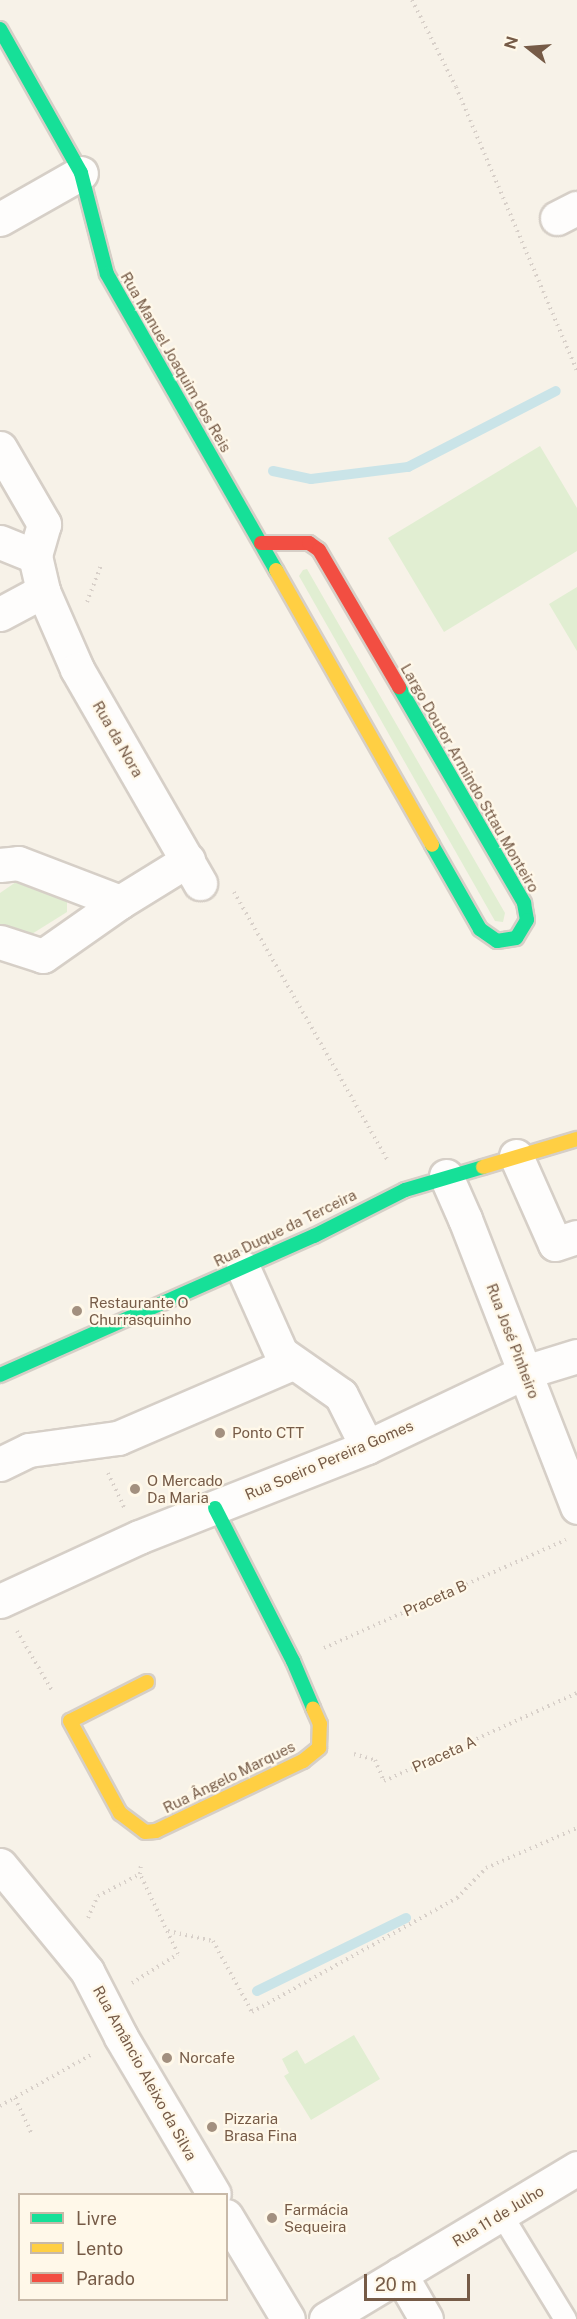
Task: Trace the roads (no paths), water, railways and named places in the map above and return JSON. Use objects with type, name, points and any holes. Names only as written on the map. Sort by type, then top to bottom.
[{"type":"street","name":"Rua Manuel Joaquim dos Reis","points":[[0,29],[81,173],[107,274],[261,543]]},
{"type":"street","points":[[0,219],[81,173]]},
{"type":"street","points":[[0,448],[44,524],[35,556],[0,542]]},
{"type":"street","name":"Largo Doutor Armindo Sttau Monteiro","points":[[261,543],[309,543],[319,550],[524,903],[527,920],[516,938],[497,941],[480,929],[261,543]]},
{"type":"street","name":"Rua da Nora","points":[[35,556],[43,591],[77,669],[194,871],[120,902]]},
{"type":"street","points":[[0,614],[43,591]]},
{"type":"street","points":[[0,865],[18,863],[120,902]]},
{"type":"street","points":[[0,942],[43,956],[120,902]]},
{"type":"street","name":"Rua Duque da Terceira","points":[[0,1375],[314,1236],[387,1198],[446,1176],[577,1139]]},
{"type":"street","points":[[516,1156],[555,1245],[577,1237]]},
{"type":"street","name":"Rua José Pinheiro","points":[[446,1176],[577,1507]]},
{"type":"street","points":[[243,1268],[281,1353],[292,1363],[341,1395],[367,1448]]},
{"type":"street","name":"Rua Soeiro Pereira Gomes","points":[[6,1612],[139,1537],[367,1448],[525,1372],[577,1356]]},
{"type":"street","points":[[0,1464],[29,1450],[118,1438],[292,1363]]},
{"type":"street","name":"Rua Ângelo Marques","points":[[147,1682],[70,1721],[120,1813],[145,1832],[156,1831],[303,1761],[319,1748],[320,1724],[293,1661],[215,1508]]},
{"type":"street","name":"Rua Amâncio Aleixo da Silva","points":[[0,1864],[87,1971],[121,2037],[213,2193]]},
{"type":"street","name":"Rua 11 de Julho","points":[[326,2319],[577,2168]]},
{"type":"street","points":[[228,2219],[288,2319]]},
{"type":"street","points":[[400,2274],[426,2319]]},
{"type":"lane","points":[[501,2214],[565,2319]]},
{"type":"waterway","points":[[273,471],[311,479],[408,467],[556,391]]},
{"type":"waterway","points":[[257,1991],[406,1918]]},
{"type":"place","name":"Restaurante O Churrasquinho","points":[[77,1311]]},
{"type":"place","name":"Ponto CTT","points":[[220,1433]]},
{"type":"place","name":"O Mercado Da Maria","points":[[135,1489]]},
{"type":"place","name":"Norcafe","points":[[167,2058]]},
{"type":"place","name":"Pizzaria Brasa Fina","points":[[212,2127]]},
{"type":"place","name":"Farmácia Sequeira","points":[[272,2218]]}]
